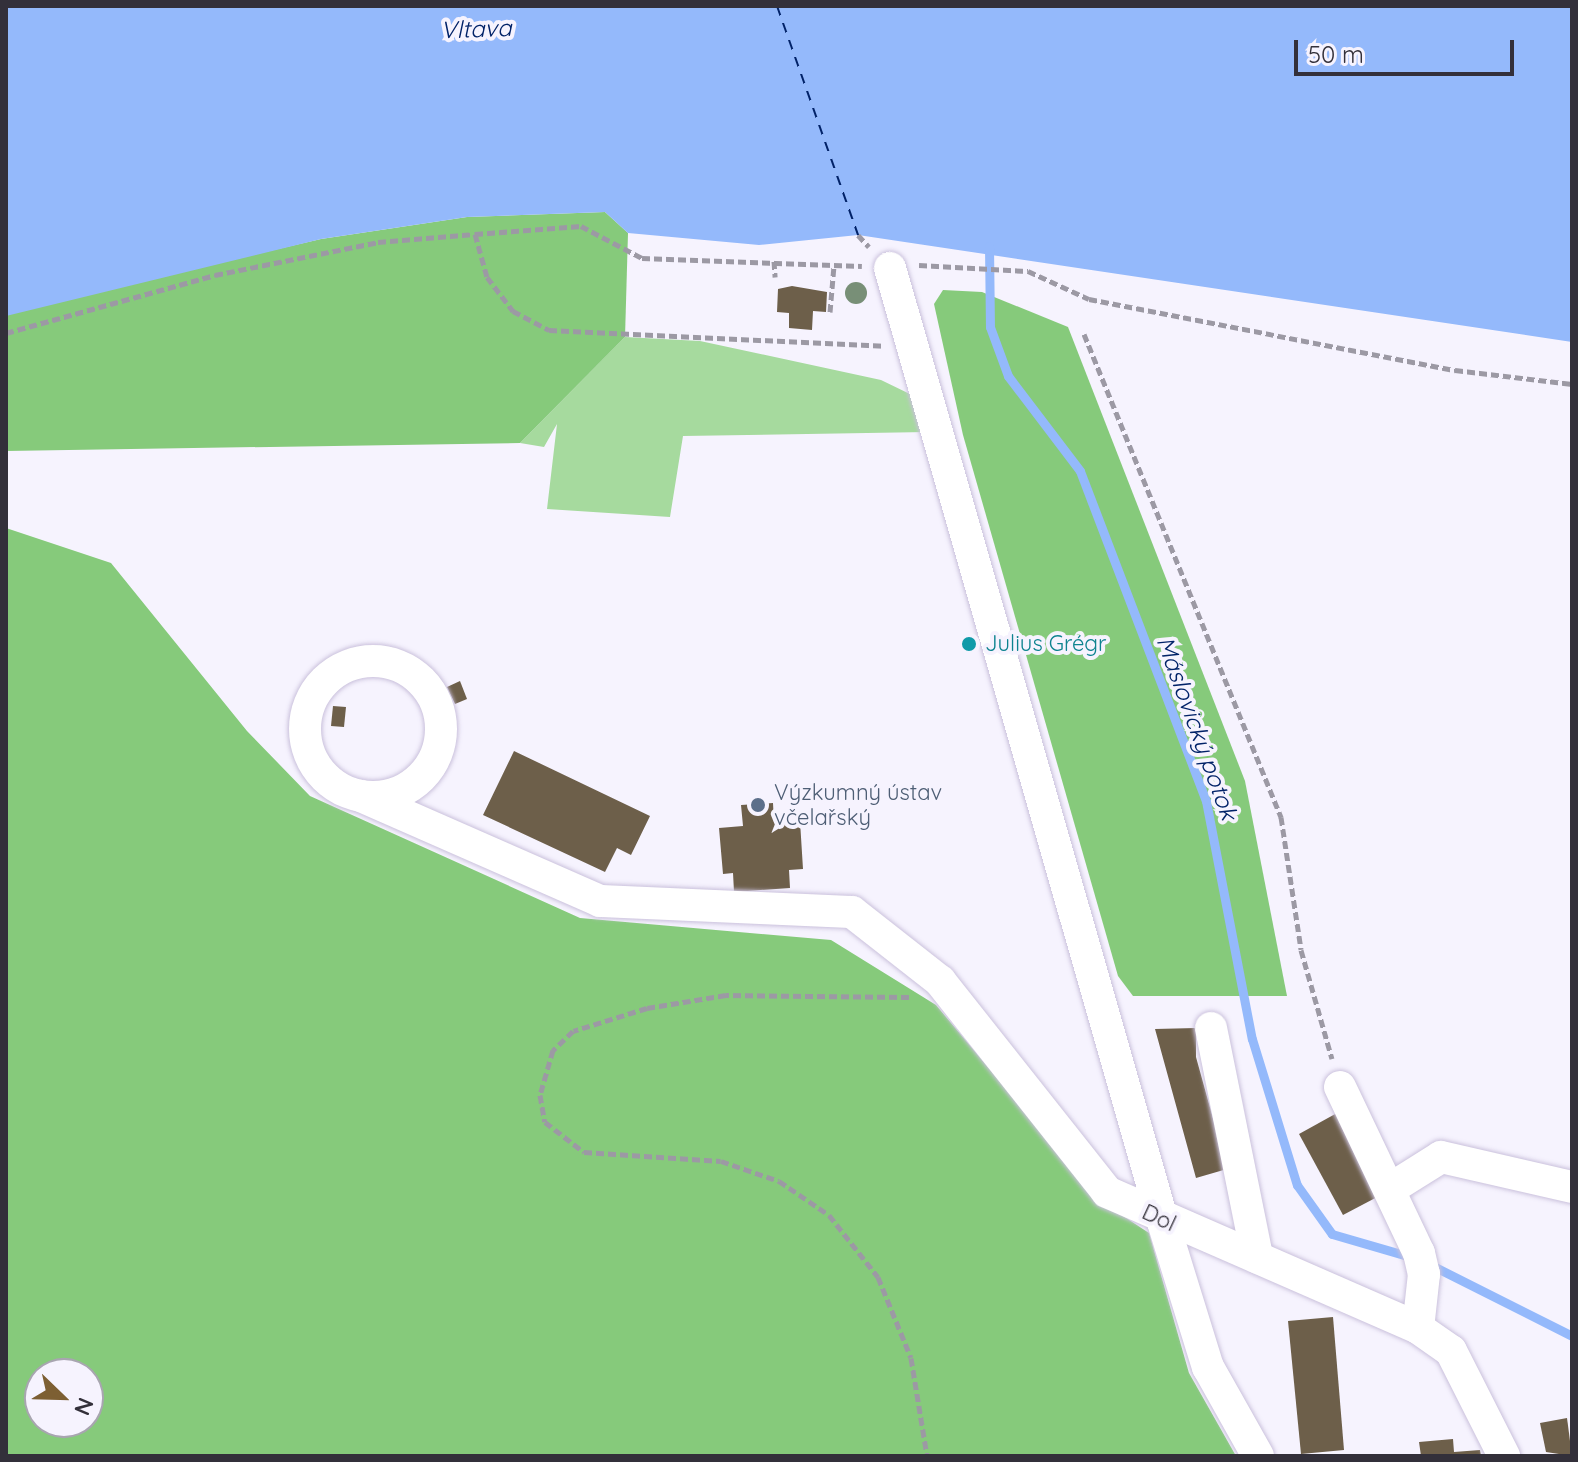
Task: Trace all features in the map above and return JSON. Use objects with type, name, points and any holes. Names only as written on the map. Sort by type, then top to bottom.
[{"type":"street","points":[[890,268],[917,348],[1163,1222],[1208,1367],[1258,1456]]},
{"type":"street","points":[[376,661],[416,676],[429,691],[441,728],[438,748],[417,781],[391,794],[361,796],[322,775],[310,756],[306,722],[317,690],[333,674],[376,661]]},
{"type":"street","name":"Dol","points":[[361,796],[600,901],[852,912],[959,1002],[1107,1192],[1163,1222],[1257,1257],[1418,1328],[1451,1351],[1504,1456]]},
{"type":"street","points":[[1211,1028],[1257,1257]]},
{"type":"street","points":[[1340,1087],[1390,1189],[1421,1264],[1418,1328]]},
{"type":"street","points":[[1390,1189],[1441,1157],[1572,1187]]},
{"type":"path","points":[[6,333],[215,275],[378,242],[581,226],[642,258],[890,268]]},
{"type":"path","points":[[475,234],[487,277],[513,311],[549,330],[917,348]]},
{"type":"path","points":[[774,261],[775,277]]},
{"type":"path","points":[[949,263],[1028,271],[1089,299],[1455,370],[1572,384]]},
{"type":"path","points":[[830,312],[834,265]]},
{"type":"path","points":[[1084,334],[1281,817],[1301,950],[1340,1087]]},
{"type":"path","points":[[927,1456],[911,1358],[878,1277],[829,1215],[779,1181],[721,1161],[584,1152],[545,1122],[540,1095],[553,1050],[573,1031],[647,1008],[726,995],[851,991],[959,1002]]},
{"type":"green space","points":[[605,212],[628,233],[625,337],[520,443],[6,451],[6,316],[24,308],[321,239],[467,217]]},
{"type":"green space","points":[[943,290],[982,292],[1068,327],[1245,781],[1287,996],[1133,996],[1118,976],[963,435],[934,304]]},
{"type":"green space","points":[[625,337],[700,341],[881,380],[914,396],[927,432],[683,436],[670,517],[547,509],[557,424],[544,447],[520,443]]},
{"type":"green space","points":[[6,528],[111,563],[247,731],[310,796],[580,918],[831,940],[936,1005],[1047,1138],[1120,1214],[1149,1233],[1189,1373],[1236,1456],[6,1456]]},
{"type":"water","name":"Vltava","points":[[6,6],[1572,6],[1572,342],[858,235],[759,245],[628,233],[605,212],[467,217],[321,239],[6,316]]},
{"type":"building","points":[[792,286],[827,292],[826,312],[813,311],[812,330],[789,328],[789,313],[777,312],[778,289]]},
{"type":"building","points":[[460,681],[467,699],[455,704],[447,687]]},
{"type":"building","points":[[333,706],[346,707],[344,727],[331,726]]},
{"type":"building","points":[[514,751],[650,816],[631,855],[617,848],[605,872],[483,815]]},
{"type":"building","points":[[773,803],[774,823],[800,821],[803,869],[789,870],[790,888],[734,892],[733,873],[723,874],[719,828],[743,826],[741,805]]},
{"type":"building","points":[[1196,1028],[1196,1057],[1227,1169],[1196,1178],[1155,1029]]},
{"type":"building","points":[[1337,1113],[1381,1195],[1343,1215],[1299,1134]]},
{"type":"building","points":[[1333,1317],[1344,1450],[1301,1454],[1288,1321]]},
{"type":"building","points":[[1567,1418],[1572,1456],[1546,1452],[1540,1423]]},
{"type":"building","points":[[1453,1439],[1454,1452],[1480,1450],[1481,1456],[1421,1456],[1419,1442]]},
{"type":"waterway","name":"Máslovický potok","points":[[989,246],[990,327],[1008,376],[1080,471],[1206,801],[1252,1039],[1297,1185],[1332,1234],[1411,1257]]},
{"type":"waterway","name":"Máslovický potok","points":[[1429,1264],[1572,1336]]},
{"type":"ferry route","points":[[777,6],[858,235]]},
{"type":"place","name":"Julius Grégr","points":[[969,644]]},
{"type":"place","name":"Výzkumný ústav včelařský","points":[[758,805]]}]
